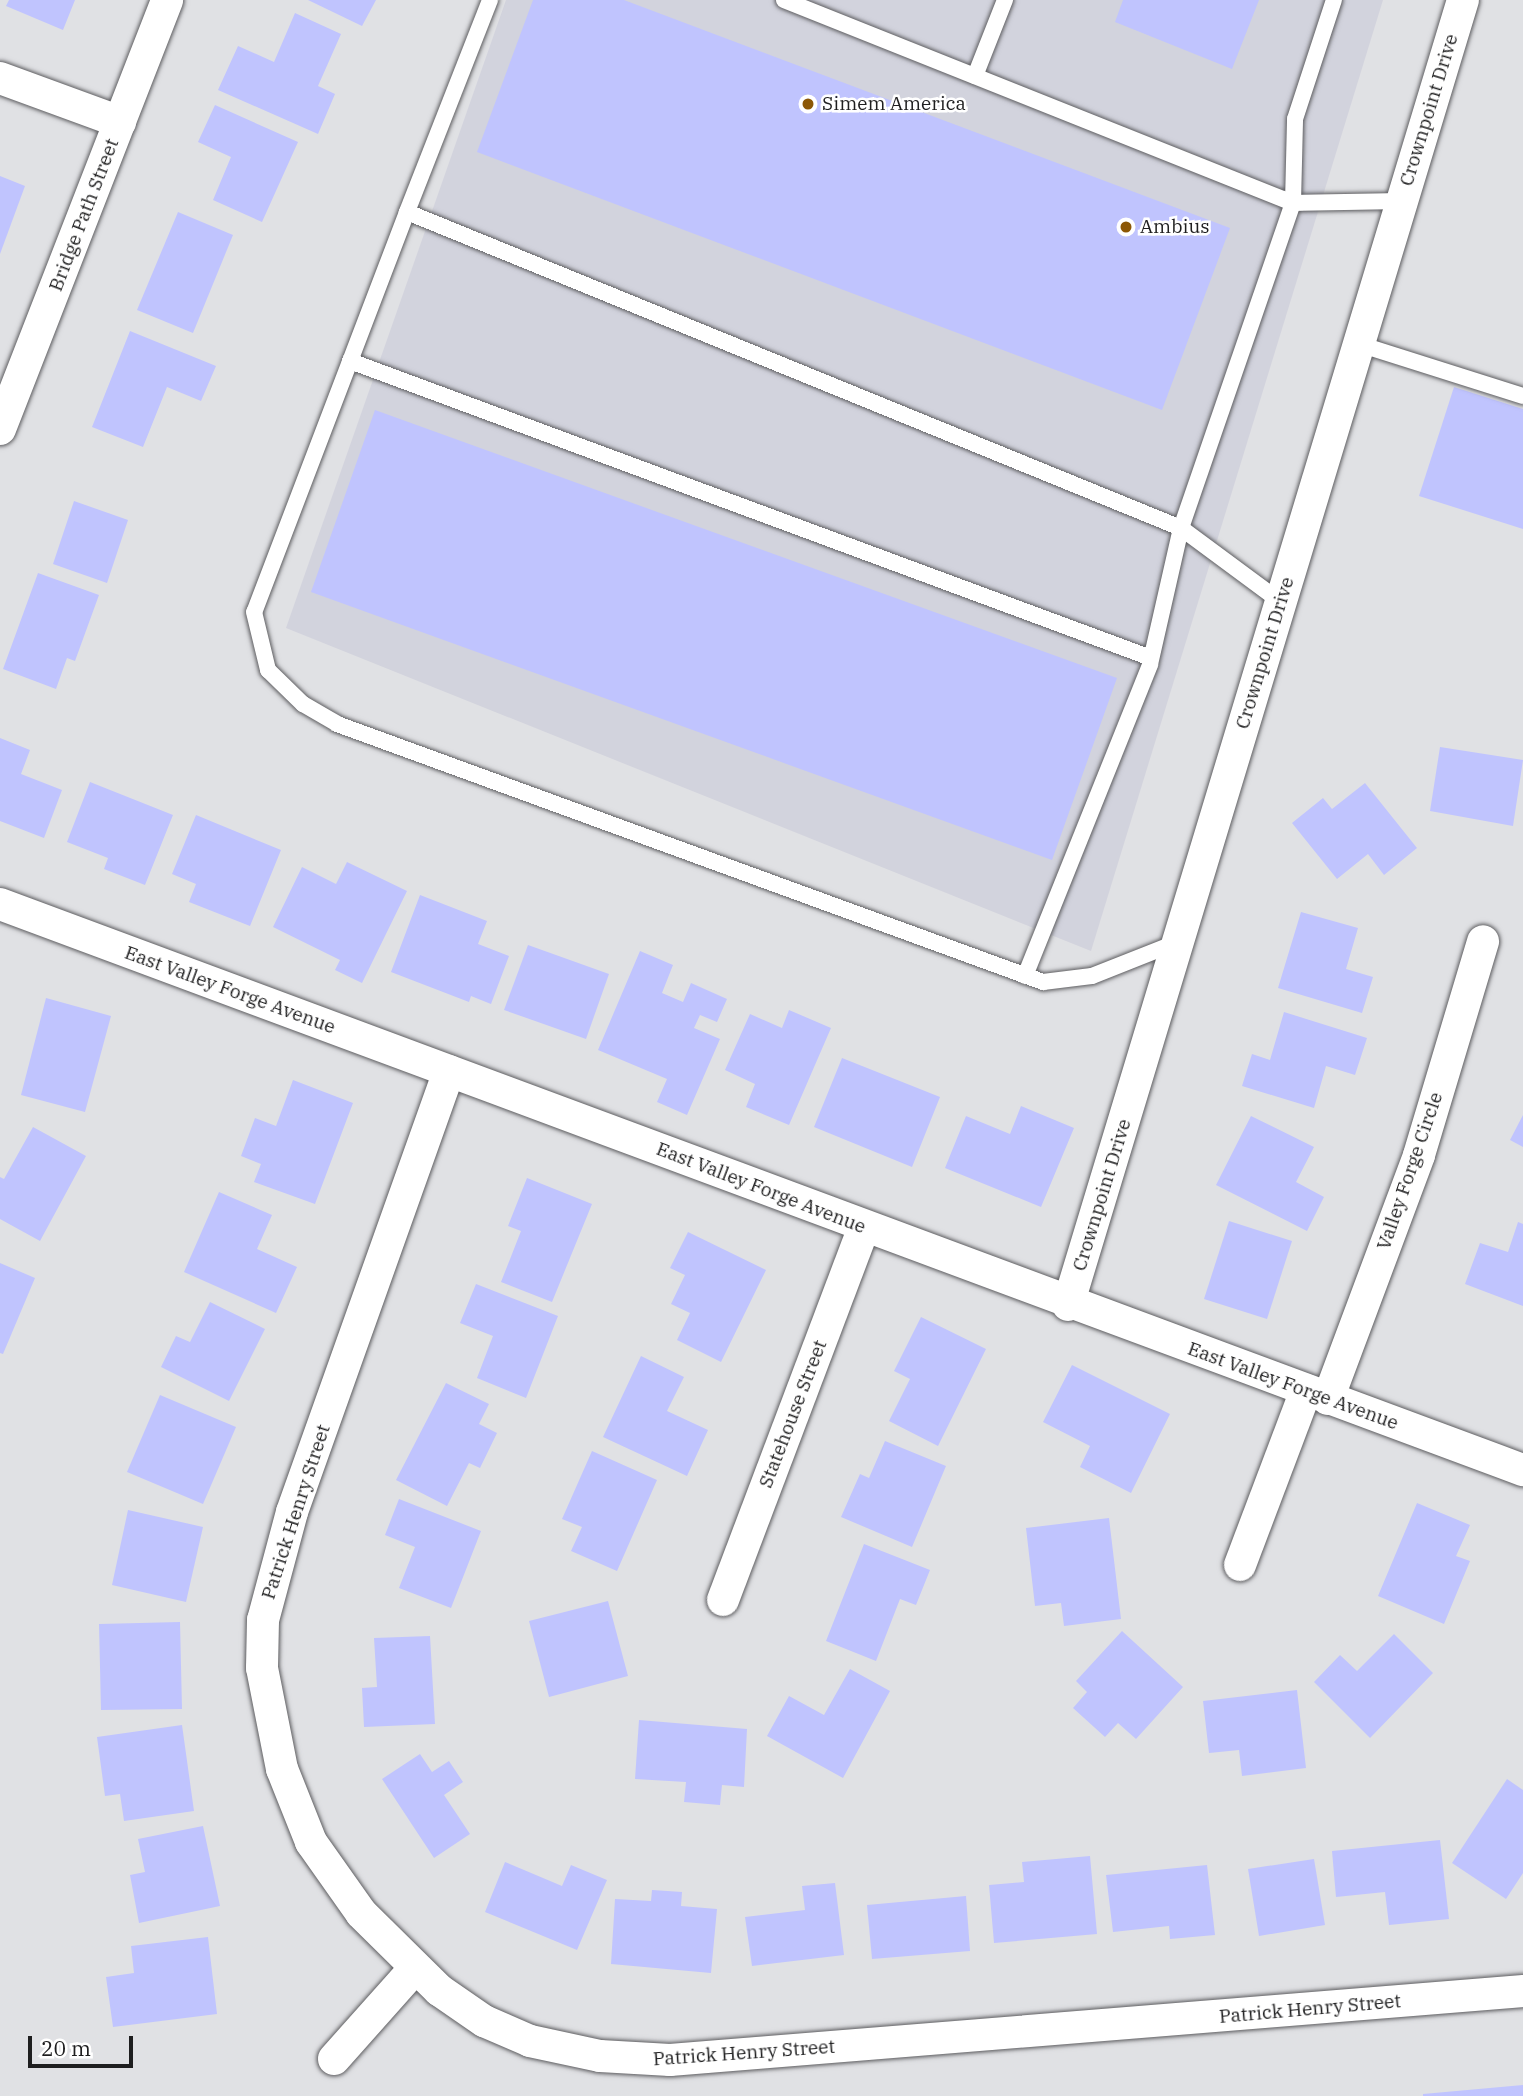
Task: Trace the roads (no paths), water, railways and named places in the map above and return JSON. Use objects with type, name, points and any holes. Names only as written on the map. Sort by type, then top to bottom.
[{"type":"street","name":"Bridge Path Street","points":[[0,429],[167,0]]},
{"type":"street","name":"Crownpoint Drive","points":[[1068,1305],[1462,0]]},
{"type":"street","points":[[0,78],[120,122]]},
{"type":"street","name":"East Valley Forge Avenue","points":[[0,904],[1068,1305],[1523,1470]]},
{"type":"street","name":"Valley Forge Circle","points":[[1240,1565],[1317,1394],[1419,1154],[1483,941]]},
{"type":"street","name":"Patrick Henry Street","points":[[449,1071],[292,1512],[263,1620],[262,1668],[268,1713],[282,1769],[311,1842],[361,1913],[415,1968],[485,2021],[530,2041],[600,2056],[670,2060],[1523,1991]]},
{"type":"street","name":"Statehouse Street","points":[[723,1600],[864,1227]]},
{"type":"street","points":[[334,2059],[415,1968]]},
{"type":"lane","points":[[490,0],[254,612],[268,670],[303,704],[337,724],[1043,982],[1092,976],[1178,942]]},
{"type":"lane","points":[[784,0],[1293,203],[1402,201]]},
{"type":"lane","points":[[975,76],[1005,0]]},
{"type":"lane","points":[[1025,976],[1152,658],[1181,528],[1293,203],[1295,120],[1334,0]]},
{"type":"lane","points":[[407,212],[1181,528],[1281,602]]},
{"type":"lane","points":[[1359,344],[1523,396]]},
{"type":"lane","points":[[350,361],[1152,658]]},
{"type":"place","name":"Simem America","points":[[808,104]]},
{"type":"place","name":"Ambius","points":[[1126,227]]}]
